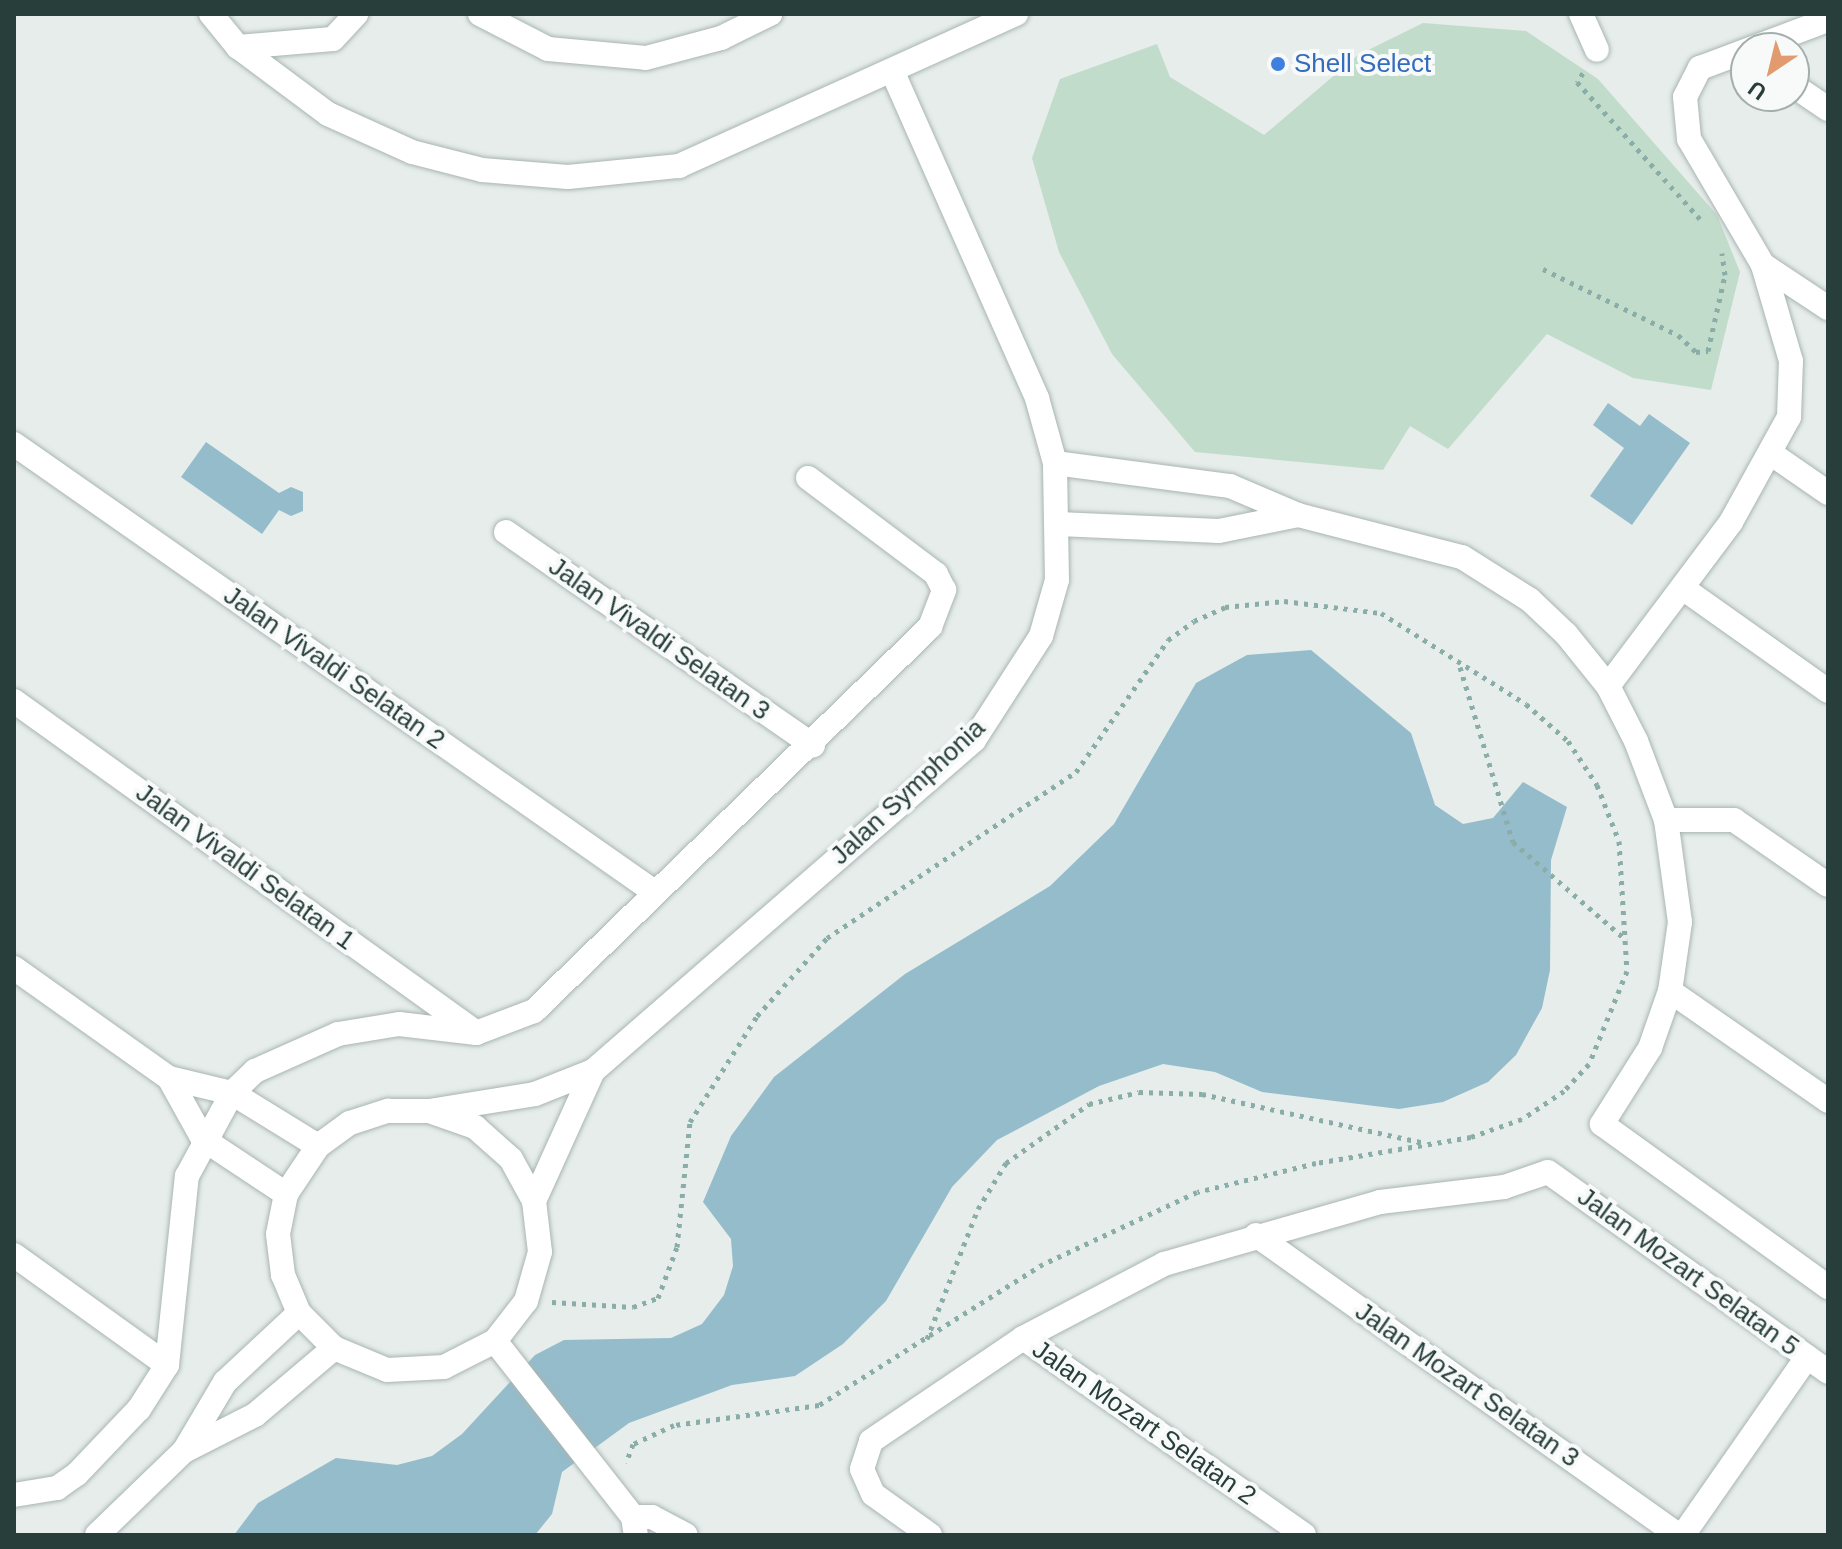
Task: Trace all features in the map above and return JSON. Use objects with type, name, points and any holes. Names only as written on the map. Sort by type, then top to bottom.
[{"type":"street","points":[[211,14],[238,47],[328,114],[412,152],[482,170],[568,177],[679,166],[893,73],[1016,14]]},
{"type":"street","points":[[238,47],[333,39],[356,14]]},
{"type":"street","points":[[480,14],[548,49],[646,58],[721,38],[770,14]]},
{"type":"street","points":[[1581,14],[1597,50]]},
{"type":"street","points":[[1795,32],[1828,20]]},
{"type":"street","points":[[1608,686],[1684,589],[1773,455],[1789,417],[1791,361],[1763,265],[1689,139],[1684,118],[1700,68],[1730,56]]},
{"type":"street","name":"Jalan Symphonia","points":[[429,1111],[535,1094],[593,1071],[974,740],[1041,636],[1057,580],[1055,463],[1037,398],[893,73]]},
{"type":"street","points":[[1810,97],[1828,109]]},
{"type":"street","points":[[1763,265],[1828,308]]},
{"type":"street","name":"Jalan Vivaldi Selatan 2","points":[[14,444],[653,891]]},
{"type":"street","points":[[1773,455],[1828,493]]},
{"type":"street","points":[[1055,463],[1230,486],[1298,515],[1462,557],[1530,600],[1608,686],[1666,820],[1680,922],[1670,991],[1650,1048],[1602,1124],[1828,1287]]},
{"type":"street","points":[[14,1495],[57,1488],[77,1474],[139,1409],[167,1365],[187,1176],[203,1139],[232,1093],[255,1071],[338,1034],[399,1024],[476,1033],[534,1011],[653,891],[813,745],[930,627],[944,590],[936,574],[808,478]]},
{"type":"street","points":[[1058,524],[1219,531],[1298,515]]},
{"type":"street","name":"Jalan Vivaldi Selatan 3","points":[[506,532],[813,745]]},
{"type":"street","points":[[1684,589],[1828,691]]},
{"type":"street","name":"Jalan Vivaldi Selatan 1","points":[[14,701],[476,1033]]},
{"type":"street","points":[[1666,820],[1734,820],[1828,885]]},
{"type":"street","points":[[14,968],[169,1078],[232,1093],[318,1146]]},
{"type":"street","points":[[1670,991],[1828,1101]]},
{"type":"street","name":"Jalan Symphonia","points":[[534,1201],[593,1071]]},
{"type":"street","points":[[169,1078],[203,1139],[286,1194]]},
{"type":"street","points":[[388,1111],[429,1111],[484,1135],[511,1159],[534,1201],[540,1252],[526,1301],[495,1341],[444,1367],[387,1370],[334,1348],[299,1313],[283,1275],[278,1234],[286,1194],[318,1146],[350,1123],[388,1111]]},
{"type":"street","name":"Jalan Mozart Selatan 5","points":[[1256,1235],[1380,1202],[1504,1187],[1548,1172],[1828,1372]]},
{"type":"street","points":[[930,1535],[873,1494],[862,1469],[871,1441],[1023,1338],[1164,1264],[1256,1235]]},
{"type":"street","name":"Jalan Mozart Selatan 3","points":[[1256,1235],[1681,1535]]},
{"type":"street","points":[[14,1255],[167,1365]]},
{"type":"street","points":[[97,1535],[184,1451],[225,1382],[299,1313]]},
{"type":"street","name":"Jalan Mozart Selatan 2","points":[[1023,1338],[1304,1535]]},
{"type":"street","points":[[495,1341],[615,1494],[634,1526],[652,1517],[686,1535]]},
{"type":"street","points":[[184,1451],[255,1415],[334,1348]]},
{"type":"street","points":[[1681,1535],[1807,1357]]},
{"type":"path","points":[[1597,50],[1577,82],[1710,230]]},
{"type":"path","points":[[1543,269],[1678,335],[1696,352],[1708,351],[1725,275],[1720,241]]},
{"type":"path","points":[[526,1301],[633,1307],[658,1298],[677,1247],[690,1122],[757,1016],[827,938],[1076,772],[1168,640],[1194,621],[1225,607],[1349,604],[1381,613],[1460,666],[1526,704],[1568,741],[1597,785],[1619,841],[1627,971],[1610,1022],[1564,1091],[1522,1119],[1429,1144],[1197,1192],[1043,1264],[927,1340],[819,1405],[674,1425],[633,1444],[615,1494]]},
{"type":"path","points":[[1460,666],[1493,793],[1513,842],[1533,866],[1573,889],[1627,941]]},
{"type":"path","points":[[927,1340],[978,1209],[1006,1163],[1089,1104],[1139,1092],[1202,1094],[1429,1144]]},
{"type":"green space","points":[[1423,23],[1526,31],[1598,79],[1717,215],[1740,272],[1711,390],[1633,378],[1547,334],[1448,449],[1410,426],[1383,470],[1195,452],[1112,354],[1059,252],[1032,158],[1060,79],[1157,44],[1170,77],[1264,135],[1358,55]]},
{"type":"water","points":[[1608,403],[1640,426],[1649,414],[1690,443],[1632,525],[1590,496],[1624,448],[1593,425]]},
{"type":"water","points":[[206,442],[279,493],[291,487],[303,492],[303,511],[291,516],[279,510],[262,534],[181,477]]},
{"type":"water","points":[[1311,650],[1411,733],[1435,805],[1463,824],[1493,818],[1523,782],[1567,807],[1551,860],[1550,970],[1542,1008],[1516,1055],[1488,1082],[1443,1102],[1399,1109],[1262,1092],[1215,1072],[1163,1064],[1099,1086],[997,1140],[952,1187],[886,1301],[843,1344],[795,1376],[732,1385],[629,1423],[562,1472],[552,1514],[535,1535],[234,1535],[258,1503],[336,1458],[397,1465],[432,1456],[462,1434],[535,1355],[564,1340],[671,1338],[702,1324],[724,1295],[733,1266],[731,1239],[703,1202],[731,1136],[774,1077],[905,974],[1050,886],[1114,824],[1196,683],[1247,655]]},
{"type":"place","name":"Shell Select","points":[[1278,64]]}]
